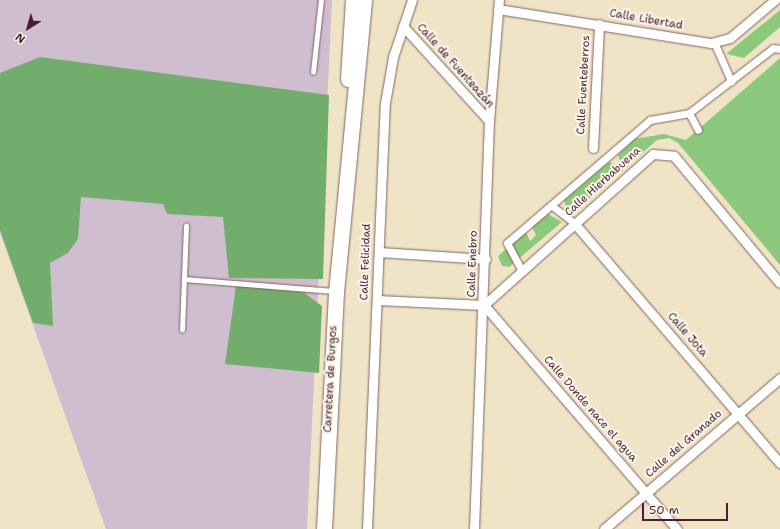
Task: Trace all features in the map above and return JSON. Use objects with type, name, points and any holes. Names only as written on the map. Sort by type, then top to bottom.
[{"type":"highway","name":"Carretera de Burgos","points":[[341,230],[353,0]]},
{"type":"highway","name":"Carretera de Burgos","points":[[324,529],[336,292],[364,4]]},
{"type":"street","name":"Calle Felicidad","points":[[367,529],[385,103],[403,26],[412,0]]},
{"type":"street","name":"Calle Libertad","points":[[498,4],[599,24],[714,42],[730,38],[775,0]]},
{"type":"street","name":"Calle Enebro","points":[[474,529],[486,259],[489,121],[498,4]]},
{"type":"street","name":"Calle Fuenteberros","points":[[593,148],[599,24]]},
{"type":"street","name":"Calle de Fuenteazán","points":[[403,26],[489,121]]},
{"type":"street","points":[[714,42],[731,80]]},
{"type":"street","points":[[522,271],[507,243],[551,205],[650,120],[689,113],[773,48],[780,49]]},
{"type":"street","points":[[689,113],[698,130]]},
{"type":"street","name":"Calle Hierbabuena","points":[[484,305],[653,154],[674,156],[780,283]]},
{"type":"street","points":[[551,205],[575,224]]},
{"type":"street","name":"Calle Jota","points":[[575,224],[780,463]]},
{"type":"street","points":[[379,252],[486,259]]},
{"type":"street","points":[[377,300],[484,305]]},
{"type":"street","name":"Calle Donde nace el agua","points":[[484,305],[677,529]]},
{"type":"street","name":"Calle del Granado","points":[[604,529],[780,378]]},
{"type":"lane","points":[[313,72],[321,0]]},
{"type":"lane","points":[[182,330],[186,226]]},
{"type":"lane","points":[[184,279],[336,292]]},
{"type":"shaded area","points":[[0,0],[332,0],[307,529],[106,529],[0,233]]},
{"type":"green space","points":[[780,10],[780,27],[744,58],[726,54]]},
{"type":"green space","points":[[40,57],[329,95],[323,279],[229,278],[223,217],[167,214],[163,204],[81,197],[78,239],[68,253],[50,263],[53,326],[33,323],[0,230],[0,73]]},
{"type":"green space","points":[[780,58],[780,265],[678,143],[669,138],[657,140],[569,216],[564,200],[609,162],[616,165],[620,161],[618,155],[634,139],[664,134],[686,140]]},
{"type":"green space","points":[[548,214],[562,222],[509,267],[502,266],[498,256],[507,248],[514,249],[511,239],[526,232],[530,241],[536,235],[532,227]]},
{"type":"green space","points":[[236,286],[303,292],[322,306],[319,373],[225,364]]}]
